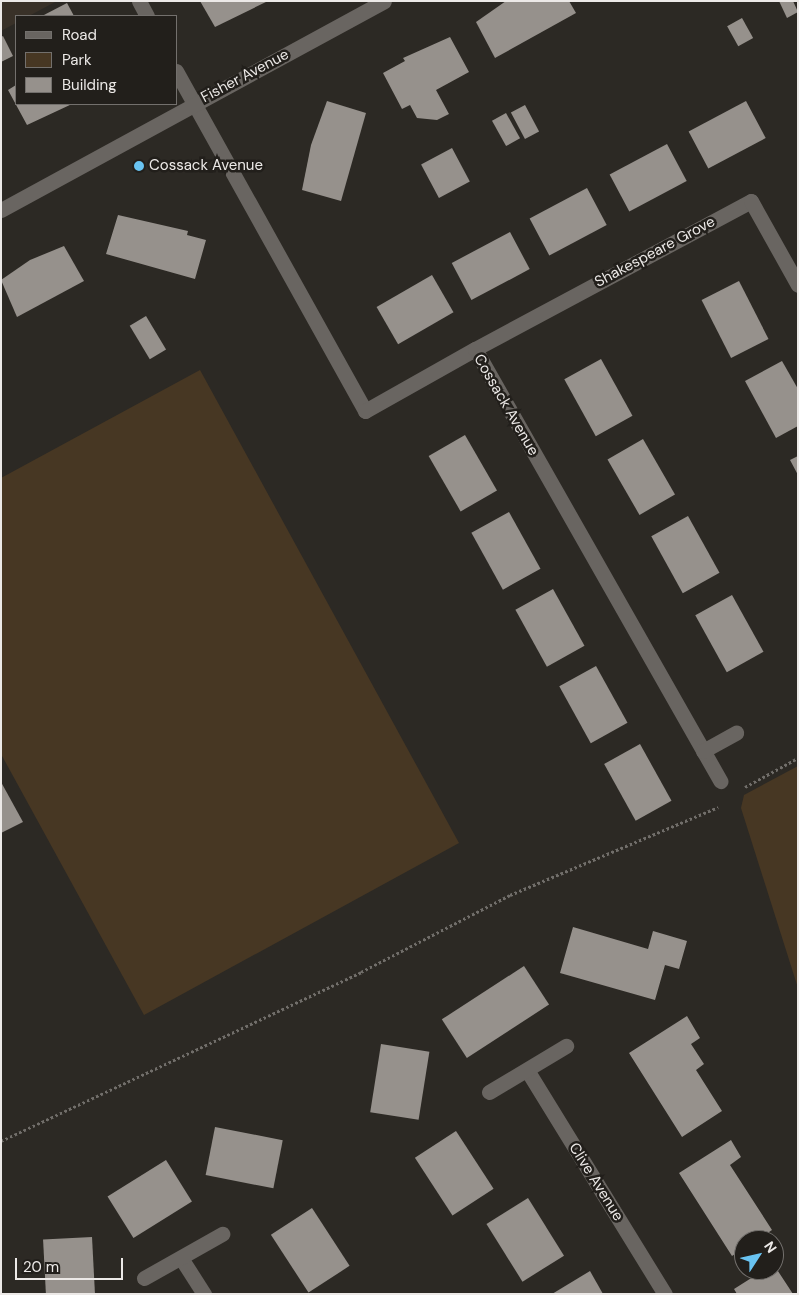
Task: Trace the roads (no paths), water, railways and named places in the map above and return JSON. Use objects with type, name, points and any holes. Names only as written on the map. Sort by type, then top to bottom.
[{"type":"street","points":[[139,1],[146,15]]},
{"type":"street","name":"Fisher Avenue","points":[[1,210],[384,1]]},
{"type":"street","name":"Cossack Avenue","points":[[178,75],[365,411],[475,349],[720,781]]},
{"type":"street","name":"Shakespeare Grove","points":[[475,349],[751,201],[798,285]]},
{"type":"street","points":[[703,751],[736,733]]},
{"type":"street","points":[[489,1092],[566,1046]]},
{"type":"street","name":"Clive Avenue","points":[[527,1070],[665,1294]]},
{"type":"street","points":[[144,1278],[222,1234]]},
{"type":"street","points":[[181,1258],[204,1294]]},
{"type":"place","name":"Cossack Avenue","points":[[139,166]]}]
